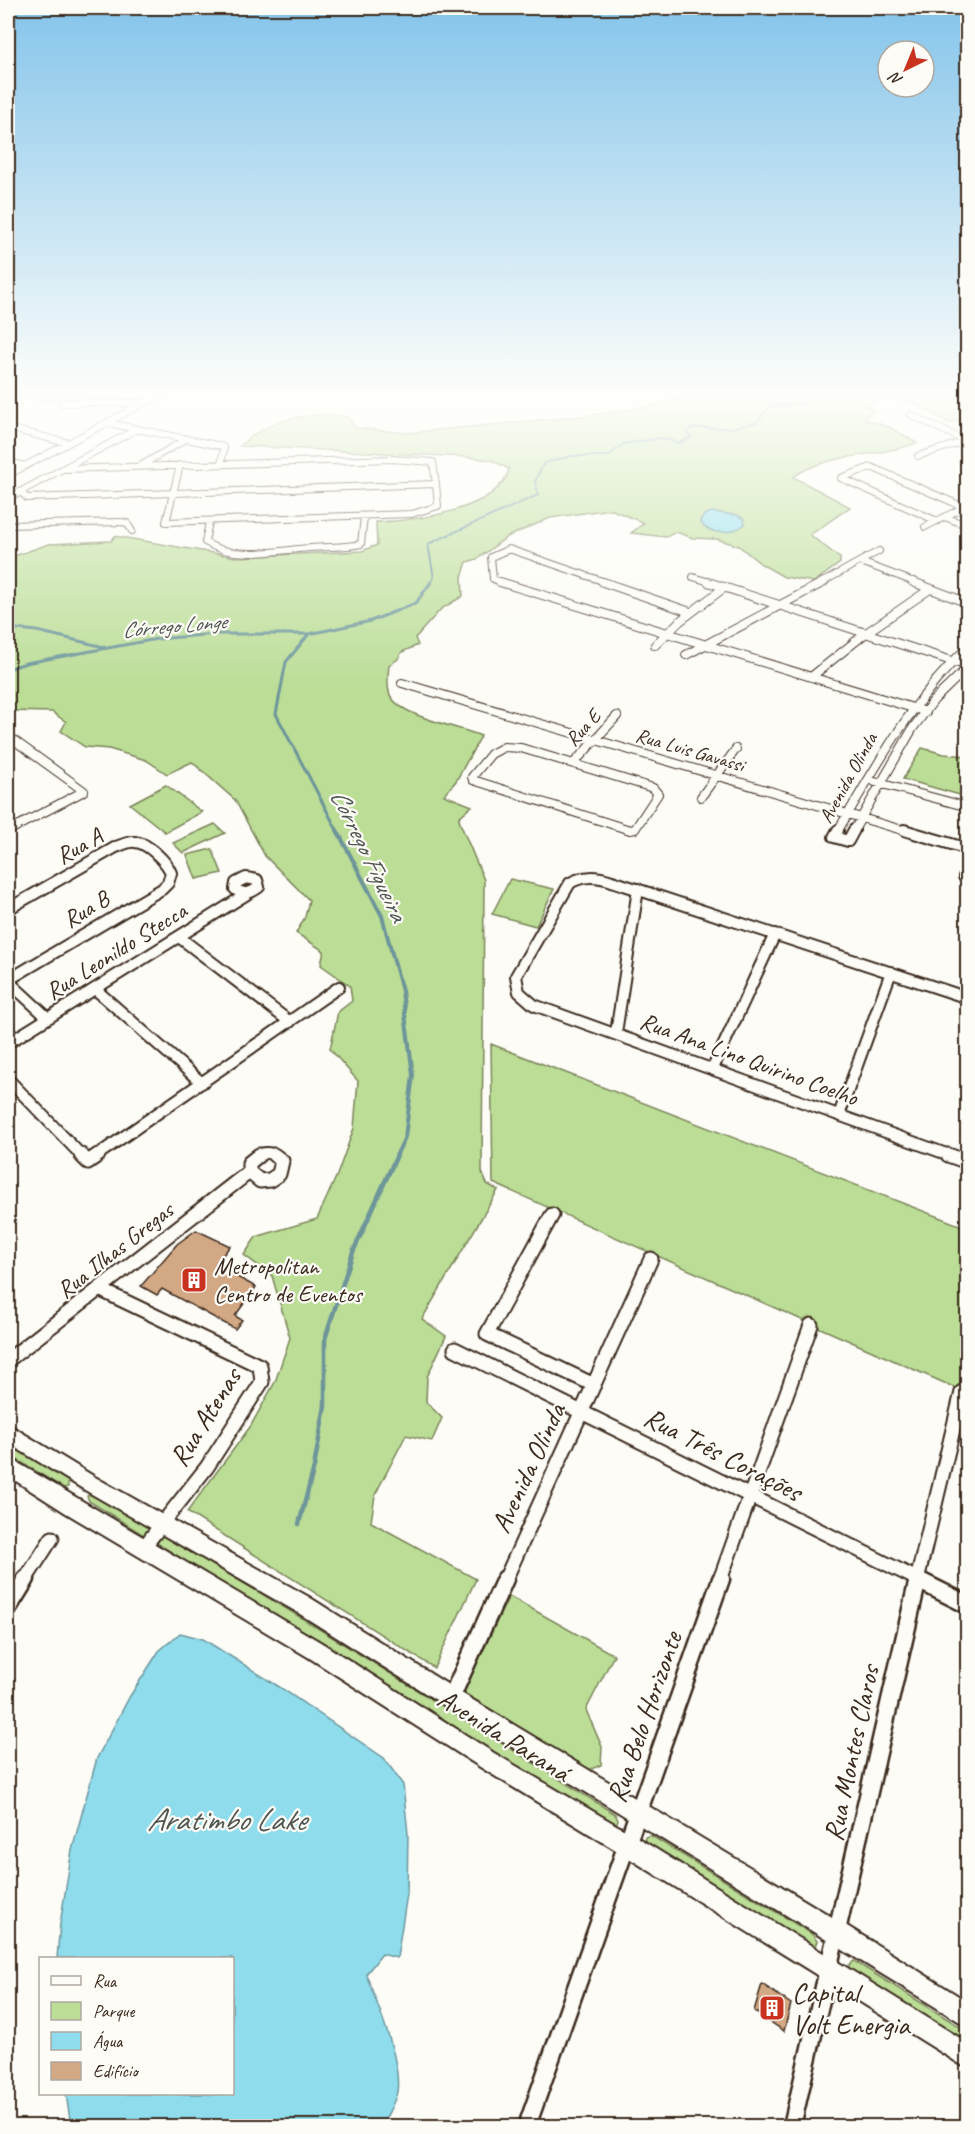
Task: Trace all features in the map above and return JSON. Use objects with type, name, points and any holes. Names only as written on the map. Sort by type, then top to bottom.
[{"type":"main road","name":"Avenida Paraná","points":[[8,1433],[302,1604],[451,1698],[839,1934],[968,2016]]},
{"type":"main road","name":"Avenida Paraná","points":[[8,1466],[304,1643],[487,1760],[627,1844],[968,2057]]},
{"type":"street","points":[[8,497],[18,493],[27,498]]},
{"type":"street","points":[[173,493],[166,522],[412,514],[438,506],[437,493]]},
{"type":"street","points":[[8,497],[185,493]]},
{"type":"street","points":[[874,493],[937,521]]},
{"type":"street","points":[[925,527],[964,507],[930,493]]},
{"type":"street","points":[[209,522],[205,542],[209,546],[243,552],[291,551],[302,548],[361,544],[364,516]]},
{"type":"street","points":[[945,517],[968,526]]},
{"type":"street","points":[[8,525],[121,522],[127,523],[132,531]]},
{"type":"street","points":[[690,612],[509,549],[491,557],[493,579],[497,581],[926,712]]},
{"type":"street","points":[[686,655],[879,552]]},
{"type":"street","points":[[861,562],[968,603]]},
{"type":"street","points":[[693,577],[968,666]]},
{"type":"street","points":[[655,645],[666,632],[690,612],[725,588]]},
{"type":"street","points":[[811,677],[866,633],[930,589]]},
{"type":"street","name":"Avenida Olinda","points":[[968,647],[952,660],[913,708],[882,752],[834,837],[848,841],[896,755],[934,700],[968,666]]},
{"type":"street","name":"Rua Luis Gavassi","points":[[402,683],[968,849]]},
{"type":"street","name":"Rua E","points":[[574,763],[617,716]]},
{"type":"street","points":[[8,736],[84,791],[8,831]]},
{"type":"street","points":[[504,747],[521,748],[574,763],[653,788],[658,794],[635,829],[630,830],[478,782],[472,777],[491,754],[504,747]]},
{"type":"street","points":[[701,797],[736,749]]},
{"type":"street","points":[[868,780],[968,807]]},
{"type":"street","name":"Rua A","points":[[8,909],[123,844],[136,842],[142,844],[168,865]]},
{"type":"street","name":"Rua B","points":[[8,981],[162,889],[171,877],[168,865]]},
{"type":"street","name":"Rua Ana Lino Quirino Coelho","points":[[638,889],[591,876],[578,877],[570,883],[516,976],[519,992],[534,1005],[968,1162]]},
{"type":"street","points":[[616,1034],[638,889],[968,998]]},
{"type":"street","name":"Rua Leonildo Stecca","points":[[8,1043],[179,937],[232,903],[242,893]]},
{"type":"street","points":[[713,1068],[775,934]]},
{"type":"street","points":[[179,937],[290,1022]]},
{"type":"street","points":[[839,1115],[891,972]]},
{"type":"street","points":[[8,981],[48,1018]]},
{"type":"street","points":[[8,1079],[88,1162],[339,987]]},
{"type":"street","points":[[95,988],[202,1083]]},
{"type":"street","name":"Rua Ilhas Gregas","points":[[8,1360],[249,1172]]},
{"type":"street","points":[[552,1215],[487,1334],[594,1385]]},
{"type":"street","name":"Avenida Olinda","points":[[451,1698],[651,1259]]},
{"type":"street","name":"Rua Atenas","points":[[99,1289],[260,1366],[263,1374],[262,1382],[207,1467],[143,1548]]},
{"type":"street","name":"Rua Belo Horizonte","points":[[527,2127],[811,1325]]},
{"type":"street","name":"Rua Três Corações","points":[[455,1349],[968,1605]]},
{"type":"street","name":"Rua Montes Claros","points":[[792,2127],[839,1934],[916,1579],[962,1392]]},
{"type":"street","points":[[8,1608],[52,1538]]},
{"type":"green space","points":[[492,493],[823,493],[850,507],[810,535],[840,558],[840,563],[814,582],[784,577],[761,564],[739,546],[717,539],[693,538],[676,532],[666,537],[631,533],[644,523],[610,509],[550,518],[507,537],[477,559],[467,562],[462,577],[463,596],[441,609],[415,638],[418,645],[402,652],[398,659],[389,665],[388,690],[391,697],[407,711],[481,736],[456,781],[444,795],[472,806],[459,817],[484,880],[482,1172],[487,1184],[498,1190],[422,1319],[446,1336],[427,1377],[426,1402],[442,1418],[432,1441],[406,1435],[375,1495],[371,1522],[476,1579],[434,1668],[187,1512],[250,1427],[275,1382],[290,1338],[272,1276],[244,1255],[256,1237],[317,1219],[337,1175],[354,1128],[358,1081],[330,1049],[338,1012],[352,1001],[350,986],[321,965],[324,951],[296,933],[305,917],[309,900],[265,856],[235,800],[192,762],[167,774],[146,760],[109,749],[85,747],[61,731],[66,722],[52,712],[8,711],[8,558],[49,544],[111,541],[115,536],[236,557],[362,551],[377,545],[376,522],[411,519],[452,511]]},
{"type":"green space","points":[[922,748],[944,754],[967,756],[967,797],[903,779]]},
{"type":"green space","points":[[166,785],[202,812],[165,832],[130,804]]},
{"type":"green space","points":[[215,824],[225,833],[183,853],[173,843]]},
{"type":"green space","points":[[212,849],[222,873],[196,879],[187,855]]},
{"type":"green space","points":[[510,879],[554,889],[536,926],[492,914]]},
{"type":"green space","points":[[491,1044],[967,1228],[967,1393],[493,1183]]},
{"type":"green space","points":[[8,1444],[68,1481],[68,1487],[63,1488],[8,1454]]},
{"type":"green space","points":[[93,1492],[300,1617],[615,1814],[618,1820],[616,1824],[611,1825],[89,1501],[87,1496]]},
{"type":"green space","points":[[509,1596],[614,1655],[586,1710],[602,1747],[601,1765],[589,1770],[463,1693]]},
{"type":"green space","points":[[650,1835],[812,1934],[817,1941],[815,1946],[810,1948],[643,1843],[645,1837]]},
{"type":"green space","points":[[854,1961],[967,2031],[967,2047],[849,1970],[849,1965]]},
{"type":"water","points":[[711,512],[737,515],[744,519],[745,524],[728,532],[709,530],[700,521],[704,515]]},
{"type":"water","name":"Aratimbo Lake","points":[[180,1633],[203,1639],[281,1688],[384,1758],[403,1785],[408,1834],[407,1894],[397,1958],[382,1954],[366,1974],[388,2033],[398,2079],[396,2096],[382,2126],[71,2126],[66,2095],[234,2095],[234,1957],[57,1957],[72,1850],[97,1758],[130,1696],[159,1651]]},
{"type":"building","name":"Metropolitan Centro de Eventos","points":[[196,1230],[230,1246],[215,1265],[256,1287],[235,1316],[242,1320],[235,1329],[162,1289],[157,1295],[141,1286],[177,1244]]},
{"type":"building","name":"Capital Volt Energia","points":[[762,1984],[791,2004],[784,2031],[754,2011]]},
{"type":"waterway","points":[[430,583],[434,578],[428,544],[538,495],[537,493]]},
{"type":"waterway","points":[[309,634],[371,621],[416,603],[431,582]]},
{"type":"waterway","points":[[8,628],[37,631],[104,647]]},
{"type":"waterway","name":"Córrego Longe","points":[[8,669],[26,663],[157,639],[216,634],[309,634]]},
{"type":"waterway","points":[[309,634],[286,662],[276,714],[338,832]]},
{"type":"waterway","name":"Córrego Figueira","points":[[337,830],[382,916],[402,991],[413,1075],[405,1137],[396,1156]]},
{"type":"waterway","name":"Córrego Figueira","points":[[299,1524],[314,1467],[325,1406],[325,1339],[353,1252],[397,1155]]},
{"type":"place","name":"Metropolitan Centro de Eventos","points":[[194,1280]]},
{"type":"place","name":"Capital Volt Energia","points":[[772,2008]]}]
